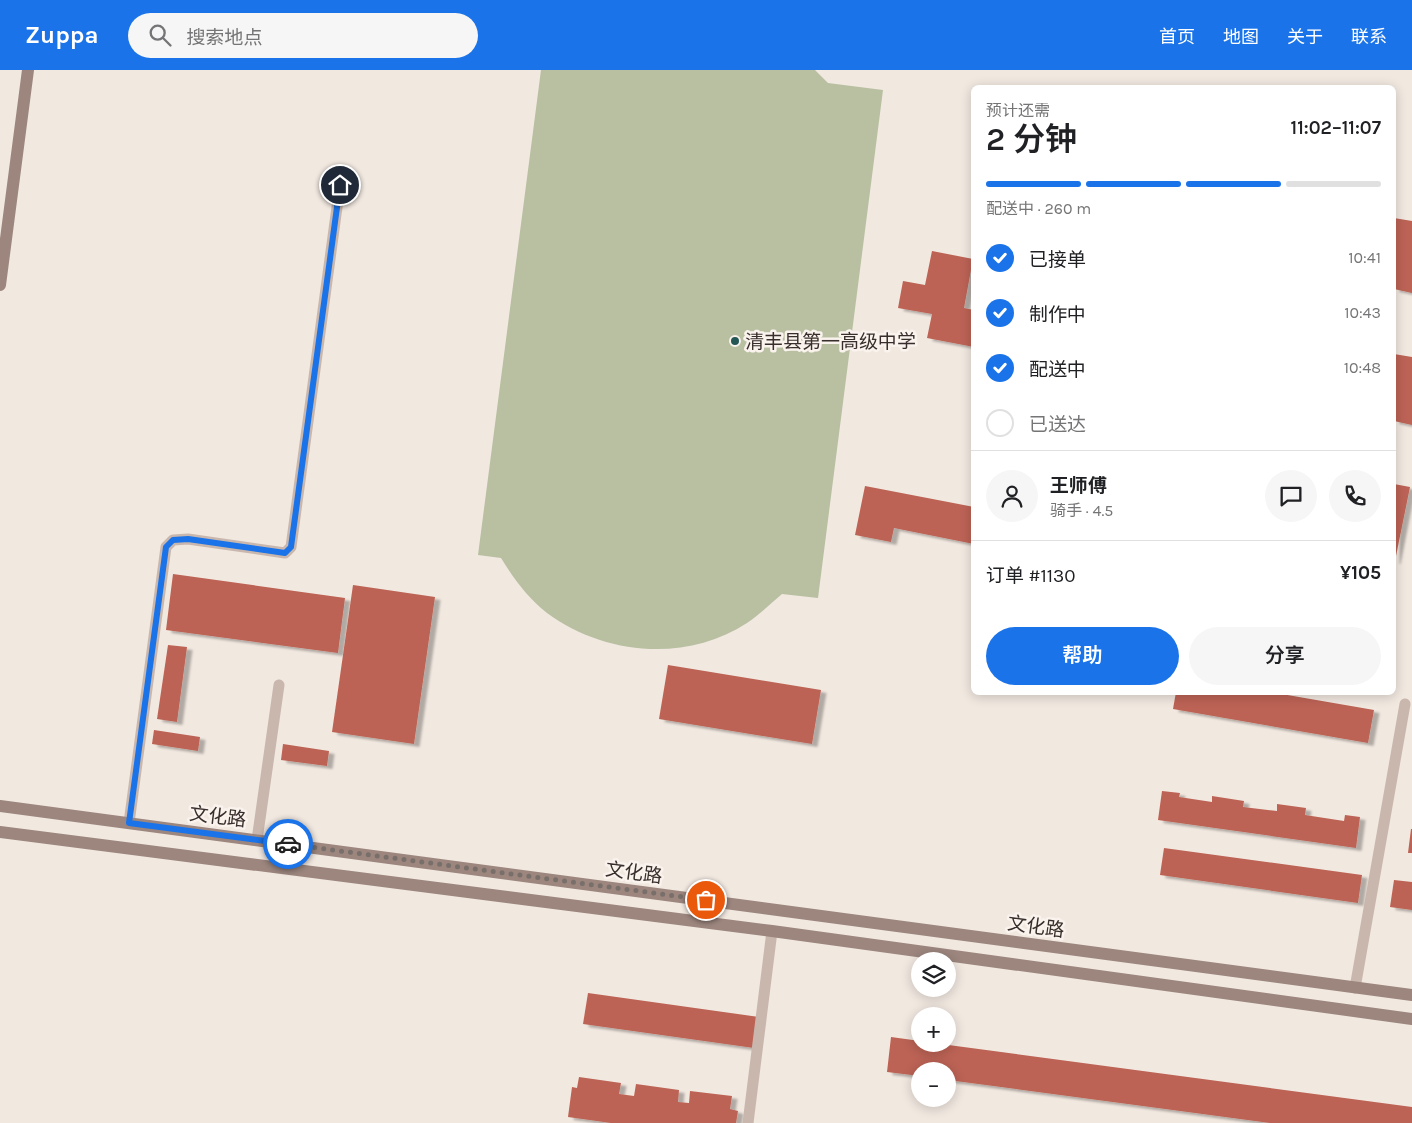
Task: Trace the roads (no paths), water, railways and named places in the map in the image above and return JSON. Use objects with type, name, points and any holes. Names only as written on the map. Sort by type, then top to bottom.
[{"type":"main road","points":[[0,286],[28,70]]},
{"type":"main road","name":"文化路","points":[[0,806],[1412,995]]},
{"type":"main road","points":[[0,832],[772,932],[1412,1020]]},
{"type":"lane","points":[[129,823],[166,547],[173,540],[188,539],[285,553],[291,547],[340,185]]},
{"type":"lane","points":[[257,840],[279,685]]},
{"type":"lane","points":[[1355,988],[1405,704]]},
{"type":"lane","points":[[748,1123],[772,932]]},
{"type":"place","name":"清丰县第一高级中学","points":[[735,341]]}]
